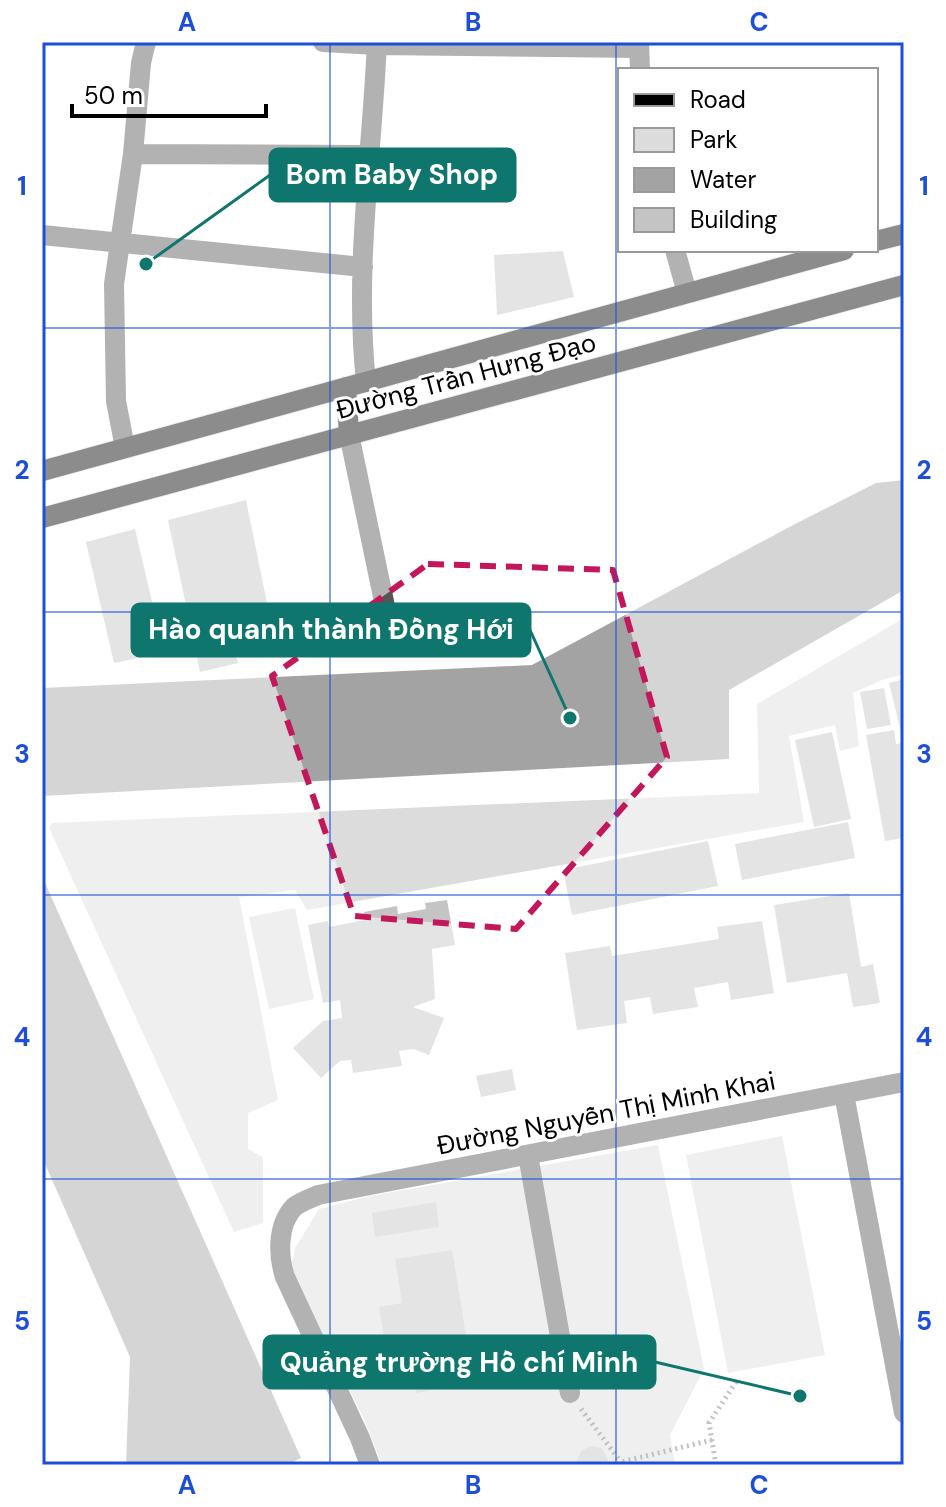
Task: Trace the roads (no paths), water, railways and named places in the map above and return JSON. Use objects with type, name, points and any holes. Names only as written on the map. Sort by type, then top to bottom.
[{"type":"main road","points":[[878,240],[904,234]]},
{"type":"main road","name":"Đường Trần Hưng Đạo","points":[[42,471],[837,252]]},
{"type":"main road","name":"Đường Trần Hưng Đạo","points":[[42,518],[904,285]]},
{"type":"main road","points":[[349,434],[356,385]]},
{"type":"street","points":[[125,448],[116,401],[114,284],[146,42]]},
{"type":"street","points":[[323,42],[639,45],[640,68]]},
{"type":"street","points":[[356,385],[377,44]]},
{"type":"street","points":[[133,154],[370,155]]},
{"type":"street","points":[[42,235],[363,267]]},
{"type":"street","points":[[676,252],[687,293]]},
{"type":"street","points":[[349,434],[391,635]]},
{"type":"street","name":"Đường Nguyễn Thị Minh Khai","points":[[370,1465],[279,1259],[281,1237],[295,1206],[318,1195],[904,1082]]},
{"type":"street","points":[[844,1094],[900,1364],[904,1413]]},
{"type":"street","points":[[528,1155],[570,1393]]},
{"type":"water","points":[[904,480],[904,590],[729,690],[729,759],[42,796],[42,688],[532,665],[876,483]]},
{"type":"water","points":[[42,876],[301,1458],[286,1465],[126,1465],[130,1357],[42,1157]]},
{"type":"place","name":"Bom Baby Shop","points":[[146,264]]},
{"type":"place","name":"Hào quanh thành Đồng Hới","points":[[570,718]]},
{"type":"place","name":"Quảng trường Hồ chí Minh","points":[[800,1396]]}]
